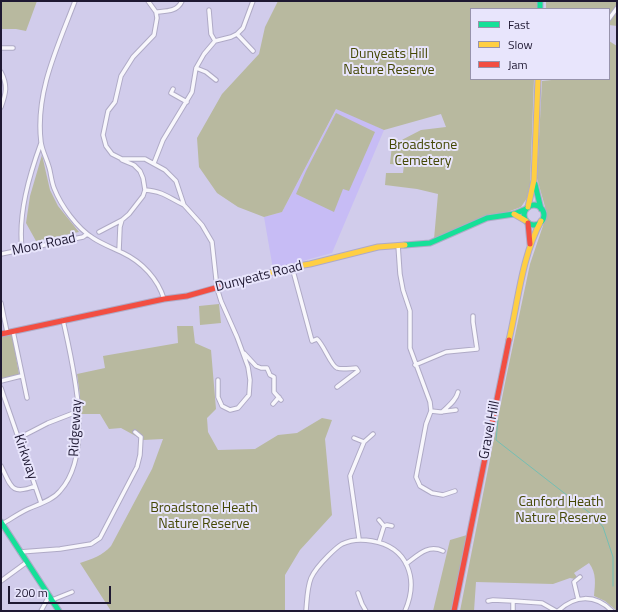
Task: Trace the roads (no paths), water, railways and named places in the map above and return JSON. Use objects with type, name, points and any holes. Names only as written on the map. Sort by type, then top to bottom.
[{"type":"main road","points":[[527,222],[524,216],[534,180],[538,80]]},
{"type":"main road","points":[[514,214],[534,225],[541,221],[543,215],[534,180]]},
{"type":"main road","points":[[527,208],[533,205],[541,209]]},
{"type":"main road","name":"Dunyeats Road","points":[[1,334],[164,299],[187,296],[292,267],[378,248],[430,243],[487,218],[514,214],[527,208]]},
{"type":"main road","name":"Gravel Hill","points":[[454,611],[500,374],[530,250],[536,229],[541,221]]},
{"type":"main road","name":"Gravel Hill","points":[[527,222],[530,250]]},
{"type":"main road","points":[[1,523],[59,611]]},
{"type":"street","points":[[22,250],[22,212],[35,158],[41,143],[41,107],[45,86],[49,69],[75,1]]},
{"type":"street","points":[[98,232],[122,220],[129,214],[146,190],[140,171],[134,165],[112,154],[106,146],[103,135],[108,111],[115,102],[122,76],[127,66],[136,53],[154,35],[157,18],[156,12],[148,1]]},
{"type":"street","points":[[156,12],[175,9],[182,1]]},
{"type":"street","points":[[154,163],[163,140],[192,92],[196,68],[204,54],[215,41],[237,34],[243,28],[253,1]]},
{"type":"street","points":[[610,18],[617,8]]},
{"type":"street","points":[[215,14],[209,12],[211,34],[215,41]]},
{"type":"street","points":[[237,34],[253,51]]},
{"type":"street","points":[[1,48],[13,48]]},
{"type":"street","points":[[196,68],[206,72],[216,80]]},
{"type":"street","points":[[1,72],[6,83],[6,89],[1,107]]},
{"type":"street","points":[[173,89],[171,93],[187,102]]},
{"type":"street","points":[[41,143],[48,160],[54,189],[73,221],[87,234],[101,243],[131,257],[150,273],[160,287],[164,299]]},
{"type":"street","points":[[122,159],[145,159],[165,170],[176,182],[184,205]]},
{"type":"street","points":[[146,190],[166,194],[184,205],[202,225],[212,242],[217,288],[248,367],[250,380],[249,395],[238,408],[230,410],[222,406],[218,396],[218,380]]},
{"type":"street","points":[[119,251],[120,227],[122,220]]},
{"type":"street","name":"Moor Road","points":[[1,254],[83,237],[87,234]]},
{"type":"street","points":[[398,245],[400,274],[403,290],[410,311],[410,348],[415,365],[430,402],[431,411],[417,468],[417,482],[425,490],[438,495],[455,491]]},
{"type":"street","points":[[292,267],[312,341],[317,340],[322,344],[336,368],[356,368],[358,371],[336,387]]},
{"type":"street","points":[[1,303],[27,398]]},
{"type":"street","points":[[415,365],[446,352],[477,349],[473,316]]},
{"type":"street","name":"Ridgeway","points":[[1,523],[60,492],[71,474],[78,446],[79,411],[76,378],[63,320]]},
{"type":"street","points":[[243,352],[256,366],[267,368],[270,375],[274,377],[274,392],[280,399],[273,404]]},
{"type":"street","points":[[1,380],[21,376]]},
{"type":"street","name":"Kirkway","points":[[1,388],[41,503]]},
{"type":"street","points":[[442,412],[453,402],[458,392]]},
{"type":"street","points":[[431,411],[442,412],[456,410]]},
{"type":"street","points":[[19,438],[48,423],[79,411]]},
{"type":"street","points":[[20,552],[60,549],[84,545],[95,543],[100,538],[130,480],[140,455],[141,437],[135,432]]},
{"type":"street","points":[[359,539],[350,476],[364,442],[373,434]]},
{"type":"street","points":[[354,438],[364,442]]},
{"type":"street","points":[[1,466],[14,489],[21,490],[35,486]]},
{"type":"street","points":[[379,520],[384,526]]},
{"type":"street","points":[[379,542],[384,526]]},
{"type":"street","points":[[384,526],[392,526]]},
{"type":"street","points":[[306,611],[307,595],[311,579],[318,565],[342,544],[359,539],[379,542],[390,546],[399,553],[406,564],[410,575],[411,588],[405,611]]},
{"type":"street","points":[[406,564],[430,548],[436,548],[443,551]]},
{"type":"street","points":[[1,581],[28,562]]},
{"type":"street","points":[[578,599],[574,582],[580,577]]},
{"type":"street","points":[[41,611],[51,598],[72,592]]},
{"type":"street","points":[[359,593],[366,611]]},
{"type":"street","points":[[488,601],[542,603],[557,611],[568,603],[586,598],[598,600],[612,611]]},
{"type":"street","points":[[513,601],[513,611]]},
{"type":"waterway","points":[[498,420],[496,440],[595,517],[603,527],[613,557],[613,586]]},
{"type":"park label","name":"Dunyeats Hill Nature Reserve","points":[[389,64]]},
{"type":"park label","name":"Broadstone Cemetery","points":[[423,154]]},
{"type":"park label","name":"Canford Heath Nature Reserve","points":[[561,512]]},
{"type":"park label","name":"Broadstone Heath Nature Reserve","points":[[204,518]]}]
